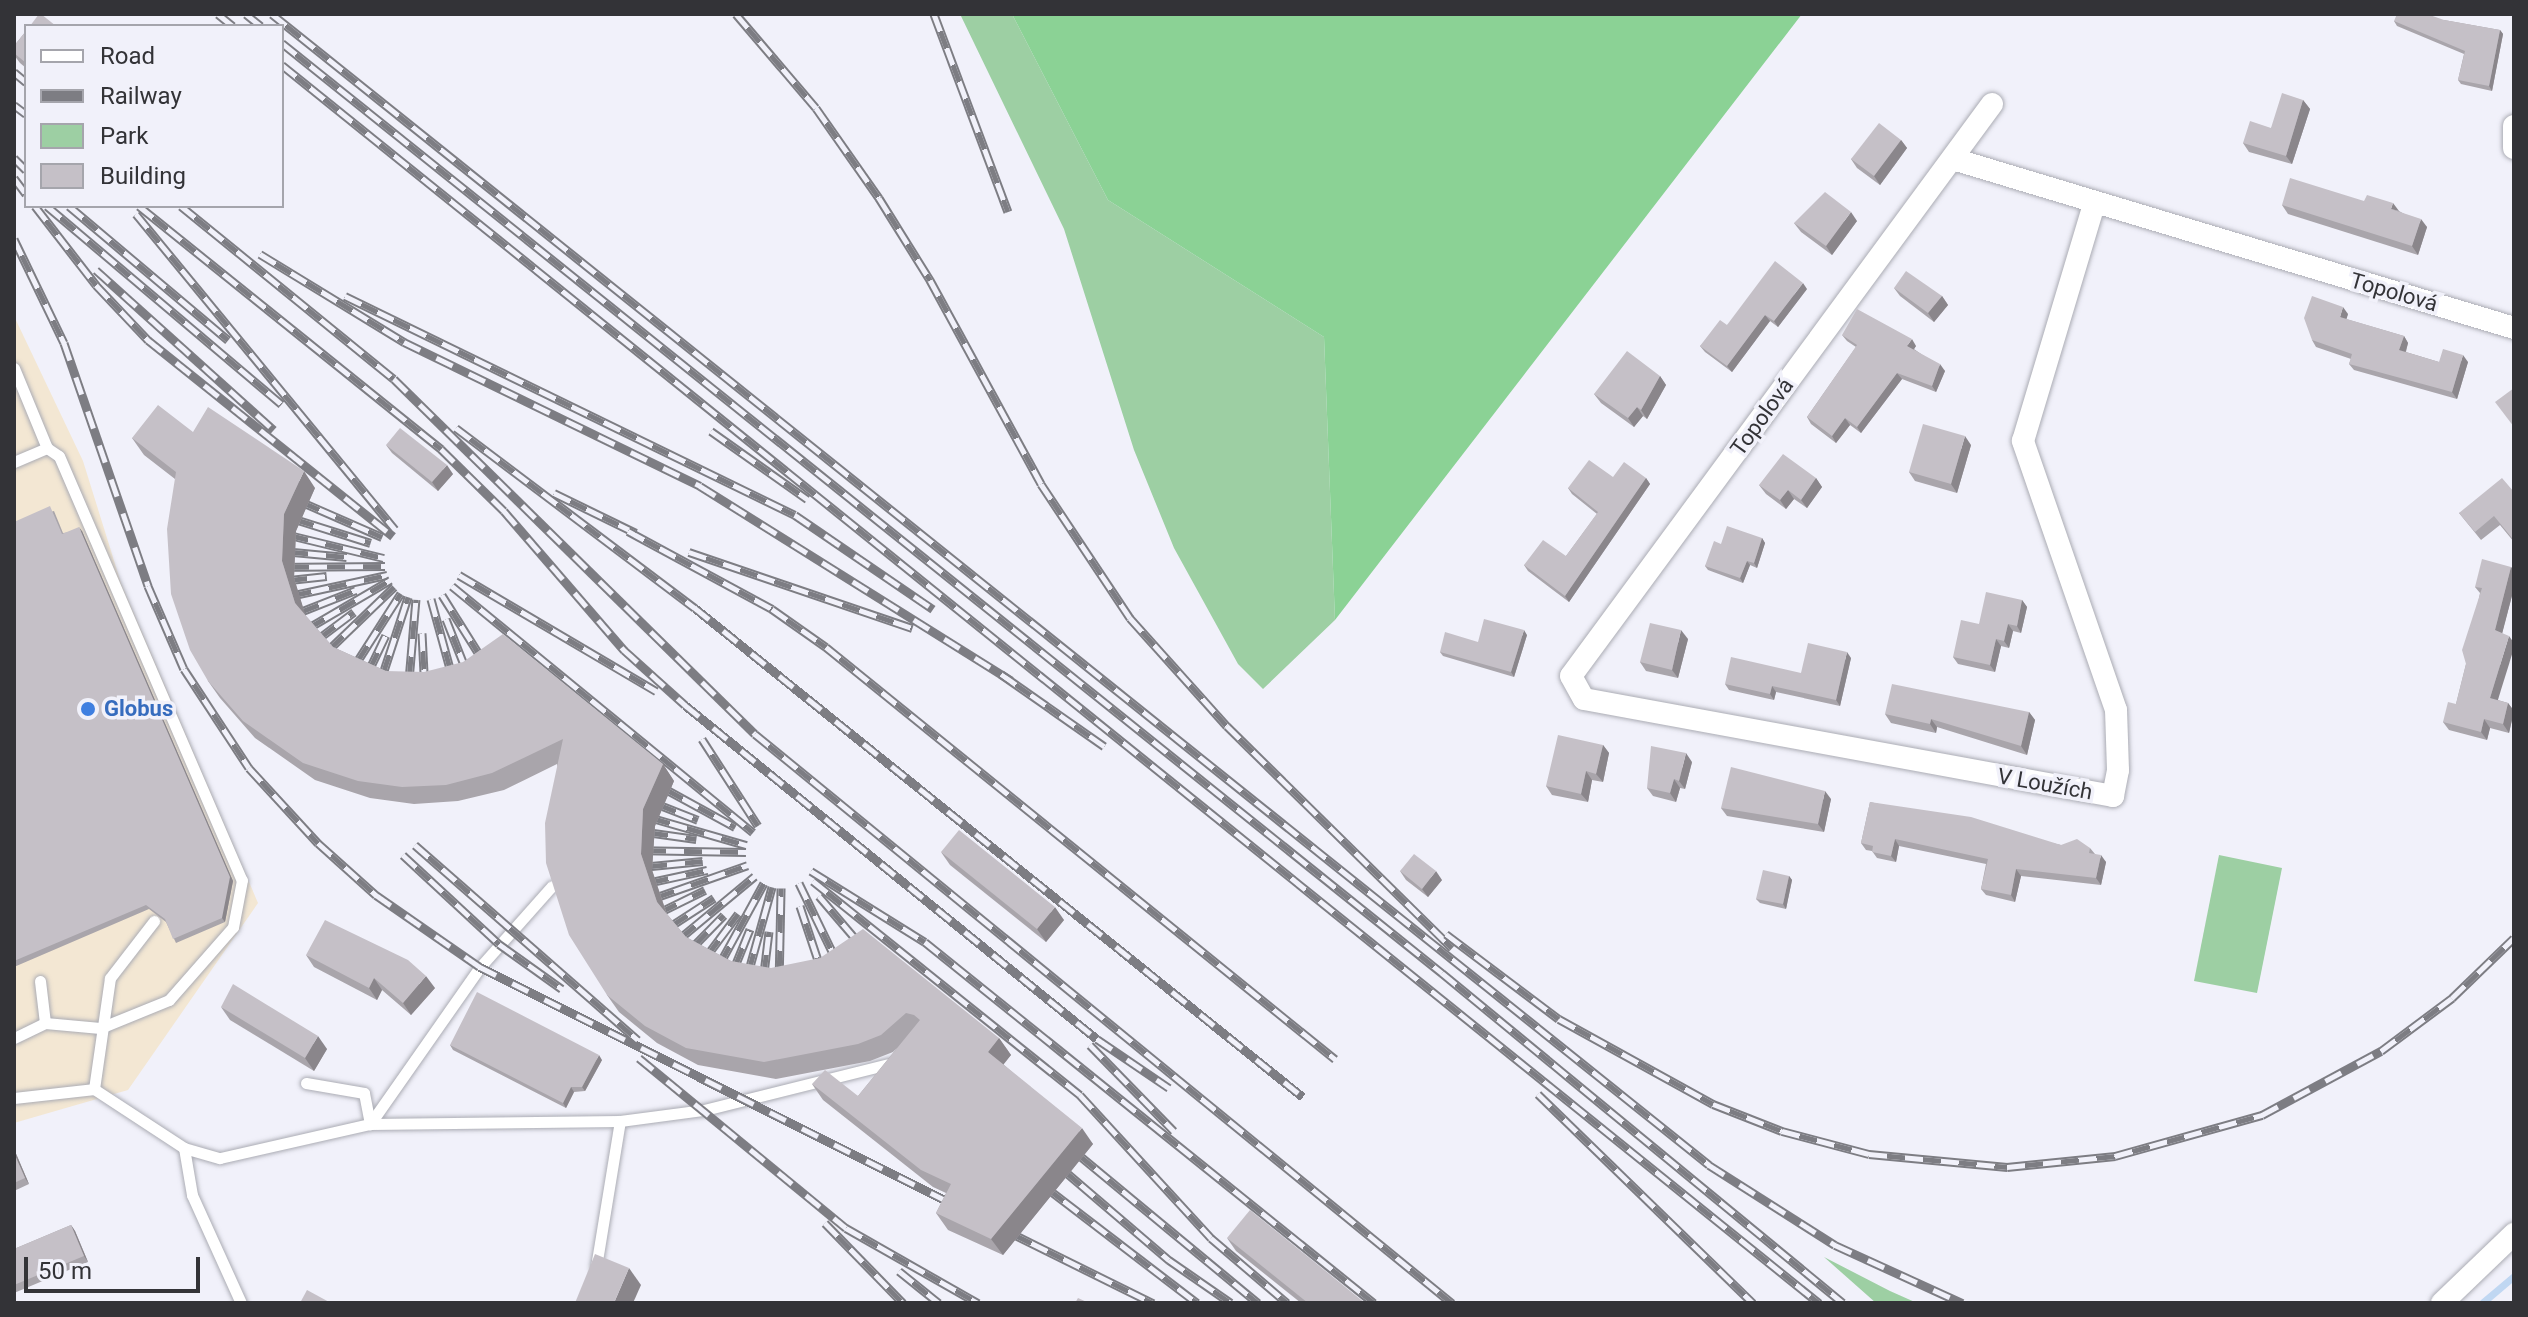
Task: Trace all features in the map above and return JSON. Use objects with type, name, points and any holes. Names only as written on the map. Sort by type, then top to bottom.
[{"type":"street","name":"Topolová","points":[[1571,676],[1992,104]]},
{"type":"street","points":[[2514,126],[2514,148]]},
{"type":"street","name":"Topolová","points":[[1953,159],[2094,204],[2514,328]]},
{"type":"street","name":"V Loužích","points":[[1571,676],[1584,699],[2113,796],[2118,770],[2116,710],[2023,441],[2094,204]]},
{"type":"street","points":[[2442,1303],[2514,1234]]},
{"type":"lane","points":[[14,368],[47,448],[59,456],[242,880],[233,927],[169,1000],[100,1028],[45,1023],[14,1038]]},
{"type":"lane","points":[[14,462],[47,448]]},
{"type":"lane","points":[[370,1124],[480,967],[552,886]]},
{"type":"lane","points":[[94,1089],[100,1028],[110,978],[154,921]]},
{"type":"lane","points":[[40,981],[45,1023]]},
{"type":"lane","points":[[14,1098],[94,1089],[184,1148],[220,1158],[370,1124],[620,1121],[729,1105],[892,1064],[902,1055]]},
{"type":"lane","points":[[306,1083],[364,1093],[370,1124]]},
{"type":"lane","points":[[596,1270],[620,1121]]},
{"type":"lane","points":[[184,1148],[192,1195],[241,1303]]},
{"type":"shaded area","points":[[14,316],[83,461],[121,583],[258,903],[128,1090],[14,1123]]},
{"type":"green space","points":[[960,14],[1012,14],[1108,200],[1324,337],[1335,620],[1263,689],[1238,664],[1174,548],[1134,450],[1064,229]]},
{"type":"green space","points":[[1012,14],[1802,14],[1335,620],[1324,337],[1108,200]]},
{"type":"green space","points":[[2219,855],[2282,868],[2257,993],[2194,981]]},
{"type":"green space","points":[[1824,1257],[1890,1291],[1917,1303],[1876,1303]]},
{"type":"building","points":[[41,14],[54,24],[32,24]]},
{"type":"building","points":[[2397,14],[2427,14],[2500,30],[2489,86],[2458,80],[2465,51],[2394,21]]},
{"type":"building","points":[[24,34],[24,61],[14,53],[14,46]]},
{"type":"building","points":[[2282,93],[2303,100],[2286,156],[2243,143],[2250,121],[2271,128]]},
{"type":"building","points":[[1879,123],[1901,140],[1874,176],[1851,159]]},
{"type":"building","points":[[2290,178],[2364,201],[2367,195],[2393,203],[2391,209],[2421,219],[2412,246],[2282,205]]},
{"type":"building","points":[[1825,192],[1851,212],[1826,246],[1794,223]]},
{"type":"building","points":[[1775,261],[1803,283],[1774,321],[1765,315],[1727,366],[1700,346],[1720,320],[1727,325]]},
{"type":"building","points":[[1906,271],[1942,296],[1928,313],[1894,288]]},
{"type":"building","points":[[2312,296],[2343,307],[2340,317],[2404,336],[2399,350],[2439,362],[2443,349],[2463,355],[2452,392],[2349,364],[2352,354],[2312,340],[2304,318]]},
{"type":"building","points":[[1857,309],[1912,339],[1907,346],[1940,364],[1932,386],[1897,373],[1857,427],[1845,418],[1832,436],[1807,417],[1857,345],[1842,335]]},
{"type":"building","points":[[1627,351],[1660,376],[1641,410],[1637,407],[1628,418],[1594,394]]},
{"type":"building","points":[[2514,388],[2514,427],[2495,402]]},
{"type":"building","points":[[158,405],[193,432],[208,407],[304,471],[284,514],[282,561],[295,603],[333,647],[386,671],[424,672],[463,662],[503,634],[663,764],[643,809],[641,854],[657,902],[686,937],[731,961],[771,968],[820,958],[863,929],[999,1038],[988,1052],[1082,1128],[991,1239],[936,1213],[951,1184],[921,1170],[812,1084],[825,1070],[858,1096],[920,1020],[914,1015],[906,1013],[881,1035],[858,1044],[764,1062],[686,1048],[645,1026],[607,995],[569,935],[546,863],[545,823],[563,739],[492,773],[446,785],[402,787],[358,781],[303,763],[243,721],[208,681],[190,650],[171,594],[167,529],[176,472],[132,438]]},
{"type":"building","points":[[1923,424],[1965,436],[1951,484],[1909,472]]},
{"type":"building","points":[[400,428],[447,465],[432,482],[386,445]]},
{"type":"building","points":[[1783,454],[1816,478],[1801,500],[1788,490],[1780,500],[1759,485]]},
{"type":"building","points":[[1589,460],[1613,477],[1624,462],[1646,478],[1565,596],[1524,565],[1543,540],[1566,556],[1598,512],[1568,488]]},
{"type":"building","points":[[2502,478],[2514,492],[2512,538],[2494,516],[2475,532],[2459,513]]},
{"type":"building","name":"Globus","points":[[50,506],[62,534],[79,527],[230,877],[222,918],[173,939],[165,919],[146,905],[14,961],[14,522]]},
{"type":"building","points":[[1727,526],[1762,538],[1754,563],[1747,561],[1740,578],[1705,566],[1714,541],[1721,544]]},
{"type":"building","points":[[2482,559],[2511,567],[2495,630],[2509,636],[2490,698],[2508,703],[2503,724],[2484,719],[2481,732],[2443,722],[2448,702],[2456,704],[2466,664],[2462,650],[2482,588],[2475,587]]},
{"type":"building","points":[[1986,592],[2022,600],[2017,626],[2008,624],[2004,641],[1996,639],[1990,665],[1953,657],[1961,620],[1979,624]]},
{"type":"building","points":[[1484,619],[1524,630],[1511,672],[1440,652],[1445,632],[1478,642]]},
{"type":"building","points":[[1650,623],[1681,630],[1672,670],[1640,662]]},
{"type":"building","points":[[1808,643],[1847,652],[1836,700],[1772,686],[1770,694],[1725,684],[1731,657],[1801,673]]},
{"type":"building","points":[[1892,684],[2029,712],[2021,746],[1931,719],[1930,724],[1885,714]]},
{"type":"building","points":[[1558,735],[1603,745],[1596,774],[1586,771],[1581,794],[1546,786]]},
{"type":"building","points":[[1651,746],[1686,753],[1679,781],[1674,779],[1670,793],[1647,788]]},
{"type":"building","points":[[1731,767],[1825,791],[1818,824],[1721,808]]},
{"type":"building","points":[[1870,802],[1971,817],[2061,845],[2077,839],[2090,848],[2089,853],[2101,855],[2096,878],[2016,869],[2011,895],[1981,889],[1988,859],[1895,839],[1891,856],[1872,852],[1873,846],[1861,843]]},
{"type":"building","points":[[959,830],[1055,907],[1037,929],[941,852]]},
{"type":"building","points":[[1414,854],[1436,871],[1422,889],[1400,871]]},
{"type":"building","points":[[1763,870],[1789,876],[1783,904],[1756,899]]},
{"type":"building","points":[[325,920],[408,960],[426,976],[403,1003],[374,978],[369,988],[306,955]]},
{"type":"building","points":[[233,984],[318,1036],[305,1058],[221,1007]]},
{"type":"building","points":[[477,992],[599,1055],[582,1087],[571,1087],[563,1103],[450,1045]]},
{"type":"building","points":[[14,1153],[25,1178],[14,1183]]},
{"type":"building","points":[[1250,1210],[1365,1303],[1308,1303],[1227,1238]]},
{"type":"building","points":[[71,1225],[84,1256],[14,1285],[14,1249]]},
{"type":"building","points":[[595,1254],[629,1268],[614,1303],[575,1303]]},
{"type":"building","points":[[307,1290],[331,1303],[300,1303]]},
{"type":"waterway","points":[[2482,1303],[2514,1276]]},
{"type":"railway","points":[[218,14],[230,24]]},
{"type":"railway","points":[[246,14],[258,24]]},
{"type":"railway","points":[[272,14],[1709,1165],[1835,1245],[1962,1303]]},
{"type":"railway","points":[[736,14],[816,108],[879,198],[930,280],[1041,484],[1130,618],[1227,726],[1452,948]]},
{"type":"railway","points":[[934,14],[1008,212]]},
{"type":"railway","points":[[284,45],[1442,973],[1843,1303]]},
{"type":"railway","points":[[284,67],[1819,1303]]},
{"type":"railway","points":[[14,72],[24,80]]},
{"type":"railway","points":[[14,105],[24,112]]},
{"type":"railway","points":[[14,158],[24,168]]},
{"type":"railway","points":[[14,178],[24,191]]},
{"type":"railway","points":[[37,208],[96,285],[148,340],[393,536]]},
{"type":"railway","points":[[49,208],[281,404]]},
{"type":"railway","points":[[71,208],[228,340]]},
{"type":"railway","points":[[141,208],[441,449],[504,511],[624,650],[685,705],[1097,1039],[1169,1088]]},
{"type":"railway","points":[[183,208],[394,379],[755,734],[1452,1303]]},
{"type":"railway","points":[[136,214],[395,529]]},
{"type":"railway","points":[[14,239],[64,343],[148,586],[184,669],[249,768],[318,843],[376,895],[480,967],[963,1209]]},
{"type":"railway","points":[[260,254],[404,342],[700,486],[1011,680]]},
{"type":"railway","points":[[96,270],[274,430]]},
{"type":"railway","points":[[345,296],[795,515],[933,609]]},
{"type":"railway","points":[[456,428],[695,608],[1303,1097]]},
{"type":"railway","points":[[711,431],[807,499]]},
{"type":"railway","points":[[554,493],[636,533]]},
{"type":"railway","points":[[286,495],[382,537]]},
{"type":"railway","points":[[279,514],[371,543]]},
{"type":"railway","points":[[273,531],[384,558]]},
{"type":"railway","points":[[628,531],[772,609],[826,647],[1335,1059]]},
{"type":"railway","points":[[272,550],[347,557]]},
{"type":"railway","points":[[689,552],[912,628]]},
{"type":"railway","points":[[273,567],[385,566]]},
{"type":"railway","points":[[276,599],[387,575]]},
{"type":"railway","points":[[459,575],[656,691]]},
{"type":"railway","points":[[271,582],[327,576]]},
{"type":"railway","points":[[293,637],[390,580]]},
{"type":"railway","points":[[452,586],[753,832]]},
{"type":"railway","points":[[317,661],[394,587]]},
{"type":"railway","points":[[285,618],[356,590]]},
{"type":"railway","points":[[348,676],[401,593]]},
{"type":"railway","points":[[442,595],[489,670]]},
{"type":"railway","points":[[378,689],[408,597]]},
{"type":"railway","points":[[408,692],[416,599]]},
{"type":"railway","points":[[431,599],[455,687]]},
{"type":"railway","points":[[306,648],[354,612]]},
{"type":"railway","points":[[446,619],[471,682]]},
{"type":"railway","points":[[422,633],[425,693]]},
{"type":"railway","points":[[362,685],[386,635]]},
{"type":"railway","points":[[1001,674],[1104,746]]},
{"type":"railway","points":[[702,739],[758,826]]},
{"type":"railway","points":[[651,781],[735,827]]},
{"type":"railway","points":[[642,798],[698,820]]},
{"type":"railway","points":[[635,813],[746,845]]},
{"type":"railway","points":[[632,830],[696,839]]},
{"type":"railway","points":[[415,845],[638,1040]]},
{"type":"railway","points":[[630,850],[746,852]]},
{"type":"railway","points":[[403,855],[499,944],[562,989]]},
{"type":"railway","points":[[631,868],[703,861]]},
{"type":"railway","points":[[640,903],[748,865]]},
{"type":"railway","points":[[633,886],[707,870]]},
{"type":"railway","points":[[811,871],[925,942],[1374,1303]]},
{"type":"railway","points":[[667,949],[755,876]]},
{"type":"railway","points":[[813,881],[1080,1095],[1211,1238],[1287,1303]]},
{"type":"railway","points":[[712,978],[764,883]]},
{"type":"railway","points":[[799,883],[840,968]]},
{"type":"railway","points":[[744,988],[772,887]]},
{"type":"railway","points":[[779,986],[781,888]]},
{"type":"railway","points":[[644,920],[705,890]]},
{"type":"railway","points":[[819,896],[866,951]]},
{"type":"railway","points":[[657,935],[714,898]]},
{"type":"railway","points":[[800,906],[824,978]]},
{"type":"railway","points":[[697,969],[738,914]]},
{"type":"railway","points":[[682,958],[724,915]]},
{"type":"railway","points":[[729,981],[750,929]]},
{"type":"railway","points":[[762,990],[769,931]]},
{"type":"railway","points":[[1446,934],[1559,1019],[1713,1104],[1782,1131],[1869,1154],[2007,1167],[2115,1156],[2262,1115],[2381,1051],[2452,998],[2514,938]]},
{"type":"railway","points":[[1090,1045],[1174,1131]]},
{"type":"railway","points":[[639,1058],[846,1228],[978,1303]]},
{"type":"railway","points":[[1538,1094],[1753,1303]]},
{"type":"railway","points":[[1067,1145],[1258,1303]]},
{"type":"railway","points":[[1053,1161],[1169,1260],[1231,1303]]},
{"type":"railway","points":[[1035,1179],[1197,1303]]},
{"type":"railway","points":[[825,1223],[903,1303]]},
{"type":"railway","points":[[999,1227],[1153,1303]]},
{"type":"railway","points":[[899,1271],[939,1303]]},
{"type":"place","name":"Globus","points":[[88,709]]}]
